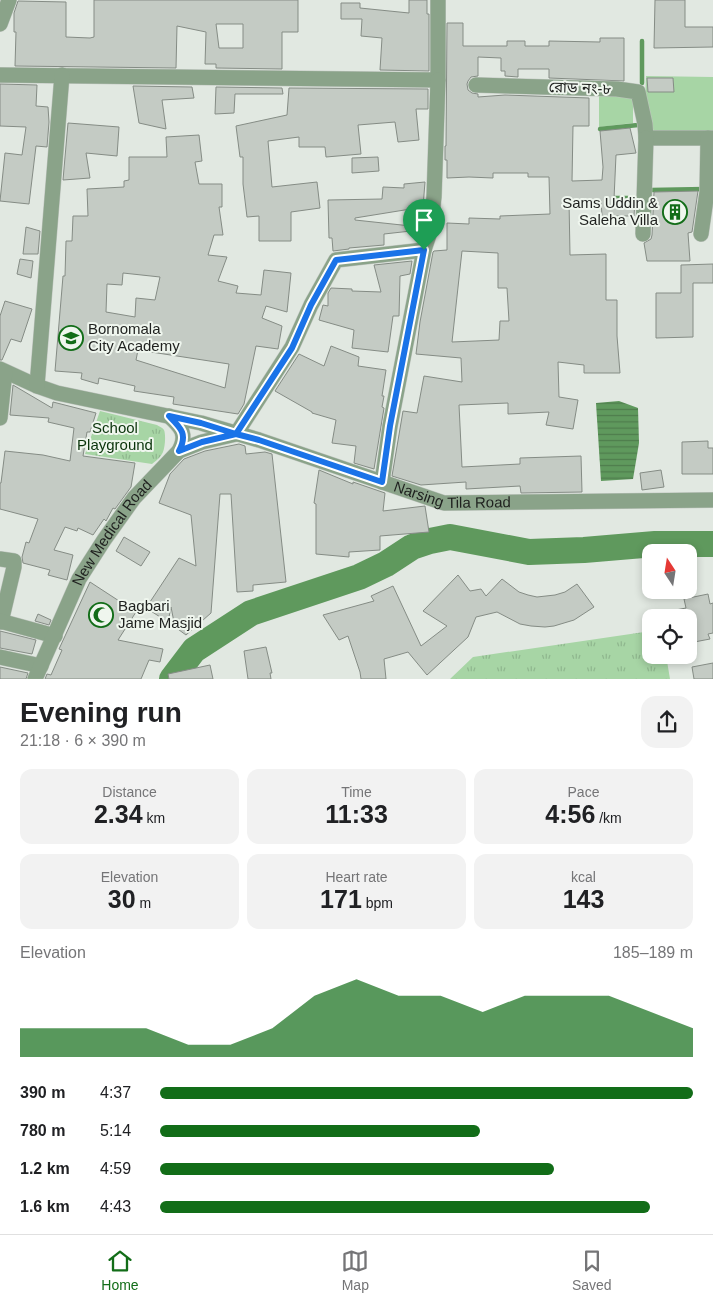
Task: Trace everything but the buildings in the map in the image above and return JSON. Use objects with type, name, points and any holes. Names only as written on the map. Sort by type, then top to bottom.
[{"type":"street","points":[[0,24],[9,0]]},
{"type":"street","points":[[382,482],[390,426],[424,250],[430,232],[434,197],[438,80],[438,0]]},
{"type":"street","points":[[0,75],[438,80]]},
{"type":"street","points":[[37,386],[62,75]]},
{"type":"street","name":"রোড নং-৮","points":[[476,85],[617,89],[638,92],[646,124],[643,234]]},
{"type":"street","points":[[646,138],[711,138],[707,192],[701,234]]},
{"type":"street","points":[[236,434],[292,348],[311,305],[336,260],[424,250]]},
{"type":"street","points":[[0,418],[3,371]]},
{"type":"street","name":"Narsing Tila Road","points":[[3,371],[57,393],[201,423],[259,440],[444,503],[713,500]]},
{"type":"street","points":[[169,416],[182,431],[183,441],[179,451]]},
{"type":"street","name":"New Medical Road","points":[[38,673],[80,579],[104,540],[134,498],[179,451],[202,442],[236,434]]},
{"type":"street","points":[[0,559],[14,562],[14,567],[0,621],[55,636]]},
{"type":"street","points":[[0,657],[38,673]]},
{"type":"green space","points":[[646,76],[713,77],[713,133],[662,135],[652,129],[645,109]]},
{"type":"green space","points":[[599,95],[633,96],[633,123],[599,127]]},
{"type":"green space","name":"School Playground","points":[[100,411],[157,425],[162,428],[165,438],[164,450],[161,456],[152,464],[85,454]]},
{"type":"green space","points":[[642,632],[642,664],[668,664],[670,679],[450,679],[473,657]]},
{"type":"shaded area","points":[[619,401],[638,408],[639,443],[633,479],[601,481],[596,403]]},
{"type":"waterway","points":[[642,41],[642,83]]},
{"type":"waterway","points":[[600,129],[638,125]]},
{"type":"waterway","points":[[651,190],[705,189]]},
{"type":"waterway","points":[[610,198],[642,198]]},
{"type":"waterway","points":[[172,679],[194,650],[251,613],[359,577],[386,564],[412,547],[430,541],[450,537],[529,552],[655,544],[713,544]]},
{"type":"place","name":"Sams Uddin & Saleha Villa","points":[[675,212]]},
{"type":"place","name":"Bornomala City Academy","points":[[71,338]]},
{"type":"place","name":"Bagbari Jame Masjid","points":[[101,615]]},
{"type":"route","points":[[424,250],[336,260],[311,305],[292,348],[236,434],[201,423],[169,416],[178,425],[184,437],[179,451],[196,443],[236,434],[382,482],[390,426],[424,250]]}]
